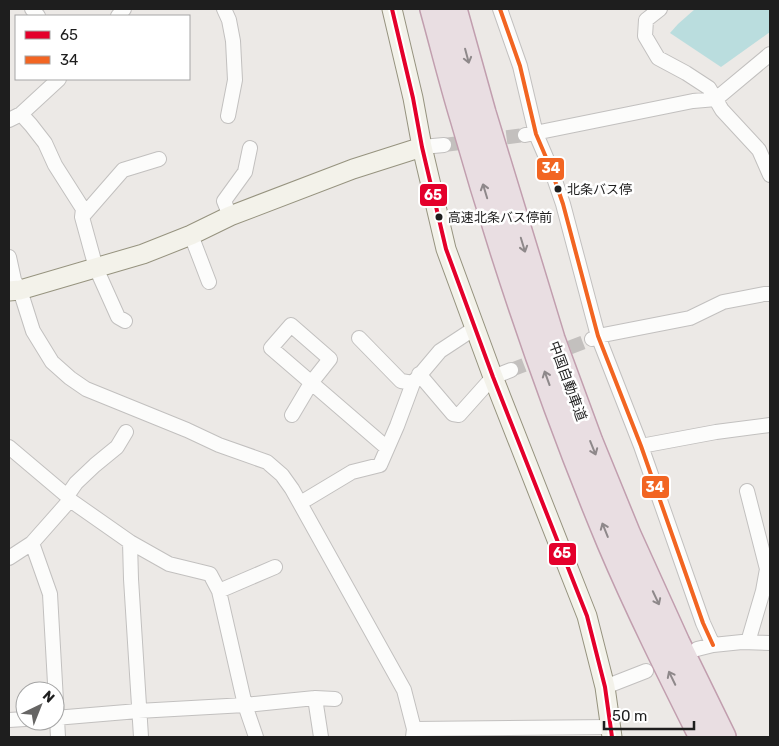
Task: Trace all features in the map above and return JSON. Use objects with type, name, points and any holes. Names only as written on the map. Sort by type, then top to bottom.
[{"type":"highway","name":"中国自動車道","points":[[433,9],[462,117],[494,224],[569,440],[611,543],[659,652],[702,737]]},
{"type":"highway","name":"中国自動車道","points":[[454,9],[482,113],[552,339],[590,442],[628,536],[723,737]]},
{"type":"street","points":[[224,9],[229,20],[233,41],[235,80],[228,116]]},
{"type":"street","points":[[9,257],[14,280],[14,291],[33,331],[52,362],[70,378],[86,389],[220,445],[267,462],[282,475],[292,489],[404,690],[414,733],[611,732],[605,687],[587,616],[493,377],[446,249],[392,9]]},
{"type":"street","points":[[500,9],[520,66],[531,135],[551,169],[563,204],[595,338],[641,446],[703,623],[714,645]]},
{"type":"street","points":[[660,9],[646,20],[645,36],[658,58],[709,88],[722,110],[759,150],[770,175]]},
{"type":"street","points":[[531,135],[693,101],[716,99],[770,54]]},
{"type":"street","points":[[58,80],[15,117],[32,125],[45,143],[55,165],[83,209],[82,217],[96,268],[118,317],[125,321]]},
{"type":"street","points":[[14,291],[143,254],[191,235],[230,216],[353,169],[422,147],[444,145]]},
{"type":"street","points":[[230,216],[224,201],[245,172],[250,148]]},
{"type":"street","points":[[82,217],[123,170],[159,159]]},
{"type":"street","points":[[191,235],[209,282]]},
{"type":"street","points":[[595,338],[690,318],[723,302],[770,294]]},
{"type":"street","points":[[307,499],[352,472],[380,465],[416,379],[440,351],[475,328]]},
{"type":"street","points":[[359,338],[401,380],[416,379],[453,414],[459,415],[493,377],[511,370]]},
{"type":"street","points":[[292,415],[311,383],[387,448]]},
{"type":"street","points":[[641,446],[716,432],[770,425]]},
{"type":"street","points":[[9,558],[32,543],[68,498],[76,483],[117,447],[126,432]]},
{"type":"street","points":[[9,447],[68,498],[130,542],[169,564],[210,574],[219,591],[245,705],[256,737]]},
{"type":"street","points":[[747,491],[767,569],[764,591],[748,642]]},
{"type":"street","points":[[130,542],[140,737]]},
{"type":"street","points":[[32,543],[50,594],[54,681]]},
{"type":"street","points":[[219,591],[275,567]]},
{"type":"street","points":[[697,649],[714,645],[748,642],[769,644]]},
{"type":"street","points":[[605,687],[646,671]]},
{"type":"street","points":[[65,717],[245,705],[315,698],[335,699]]},
{"type":"street","points":[[315,698],[321,737]]},
{"type":"water","points":[[695,9],[770,9],[770,32],[721,67],[670,33]]},
{"type":"tunnel","points":[[444,145],[525,135]]},
{"type":"tunnel","points":[[511,370],[592,339]]},
{"type":"transit line","name":"65","points":[[392,9],[446,249],[493,377],[587,616],[605,687],[612,737]]},
{"type":"transit line","name":"34","points":[[500,9],[520,66],[536,134],[563,204],[598,336],[641,446],[703,623],[713,645]]},
{"type":"place","name":"北条バス停","points":[[558,189]]},
{"type":"place","name":"高速北条バス停前","points":[[439,217]]}]
